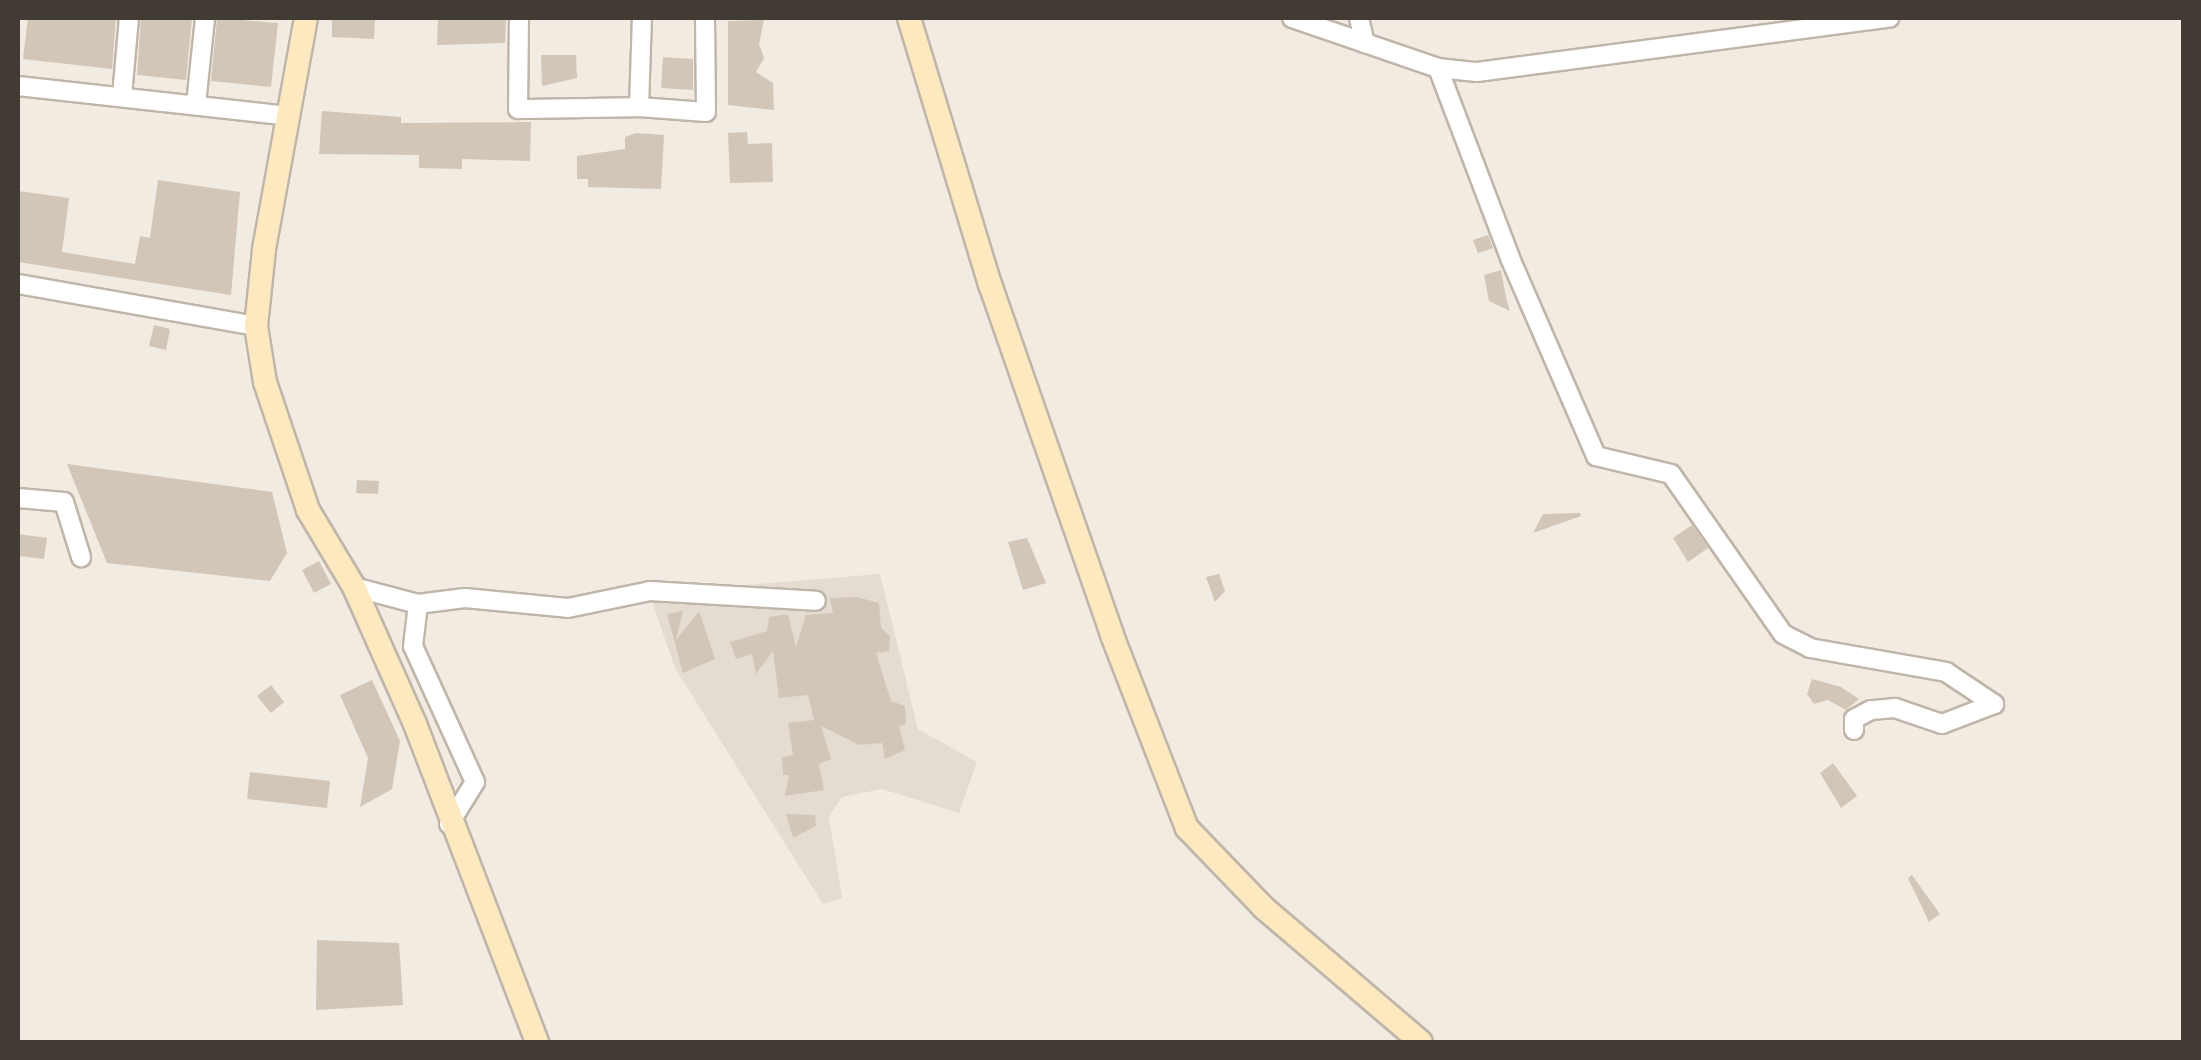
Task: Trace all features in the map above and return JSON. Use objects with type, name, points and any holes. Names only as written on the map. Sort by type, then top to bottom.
[{"type":"street","points":[[122,96],[129,18]]},
{"type":"street","points":[[196,104],[205,18]]},
{"type":"street","points":[[306,18],[256,326],[266,382],[307,506],[354,587],[415,724],[449,824],[537,1042]]},
{"type":"street","points":[[519,18],[518,109],[639,107],[706,112],[704,18]]},
{"type":"street","points":[[639,107],[642,18]]},
{"type":"street","points":[[909,18],[990,284],[1112,635],[1187,828],[1264,908],[1421,1042]]},
{"type":"street","points":[[1292,18],[1438,68],[1518,68],[1889,18]]},
{"type":"street","points":[[1359,18],[1365,43]]},
{"type":"street","points":[[1438,68],[1510,258],[1596,456],[1671,474],[1783,634],[1810,648],[1946,672],[1994,704],[1942,724],[1895,708],[1871,710],[1854,719],[1854,730]]},
{"type":"street","points":[[18,86],[288,116]]},
{"type":"street","points":[[18,284],[256,326]]},
{"type":"street","points":[[18,498],[64,502],[81,556]]},
{"type":"street","points":[[354,587],[418,604],[465,598],[568,608],[650,591],[816,601]]},
{"type":"street","points":[[418,604],[414,646],[475,782],[449,824]]},
{"type":"shaded area","points":[[880,574],[918,729],[977,762],[959,813],[882,789],[842,797],[829,816],[842,898],[823,904],[675,668],[649,593]]},
{"type":"building","points":[[28,18],[116,18],[112,69],[23,59]]},
{"type":"building","points":[[141,18],[192,18],[186,80],[137,75]]},
{"type":"building","points":[[217,18],[278,23],[271,87],[211,81]]},
{"type":"building","points":[[332,18],[375,18],[374,39],[332,37]]},
{"type":"building","points":[[438,18],[506,18],[505,43],[437,45]]},
{"type":"building","points":[[764,20],[759,44],[764,58],[756,72],[773,83],[774,110],[728,105],[728,21]]},
{"type":"building","points":[[541,55],[576,55],[577,78],[542,86]]},
{"type":"building","points":[[663,57],[693,59],[693,90],[661,88]]},
{"type":"building","points":[[322,111],[401,117],[401,123],[531,122],[530,161],[462,159],[462,169],[419,168],[419,155],[319,154]]},
{"type":"building","points":[[747,132],[748,144],[772,143],[773,182],[730,183],[728,133]]},
{"type":"building","points":[[636,133],[664,135],[661,189],[588,187],[588,179],[577,179],[577,156],[625,149],[625,137]]},
{"type":"building","points":[[158,180],[240,192],[231,295],[18,262],[18,191],[69,198],[62,252],[135,264],[140,236],[150,238]]},
{"type":"building","points":[[1488,235],[1493,248],[1478,253],[1473,240]]},
{"type":"building","points":[[1501,270],[1510,311],[1489,301],[1484,275]]},
{"type":"building","points":[[154,325],[170,329],[166,350],[149,346]]},
{"type":"building","points":[[67,464],[272,492],[287,553],[270,581],[107,563]]},
{"type":"building","points":[[357,480],[379,481],[378,494],[356,493]]},
{"type":"building","points":[[1543,514],[1581,516],[1533,533]]},
{"type":"building","points":[[1692,525],[1708,548],[1688,562],[1673,538]]},
{"type":"building","points":[[18,534],[47,538],[44,559],[18,556]]},
{"type":"building","points":[[1027,538],[1046,583],[1023,590],[1008,542]]},
{"type":"building","points":[[319,561],[331,584],[314,593],[302,570]]},
{"type":"building","points":[[1219,574],[1225,591],[1215,602],[1206,577]]},
{"type":"building","points":[[857,597],[879,603],[881,628],[890,636],[889,651],[876,653],[891,701],[905,706],[906,724],[899,726],[905,750],[885,759],[882,743],[859,745],[821,726],[831,759],[819,764],[824,790],[785,796],[789,775],[783,775],[782,757],[793,755],[788,723],[814,720],[808,695],[779,698],[773,651],[756,674],[752,654],[736,659],[730,642],[767,631],[769,617],[788,614],[796,647],[806,615],[833,613],[830,598]]},
{"type":"building","points":[[683,611],[676,640],[699,611],[715,659],[683,673],[667,614]]},
{"type":"building","points":[[1812,679],[1841,687],[1859,699],[1846,710],[1828,700],[1814,704],[1807,694]]},
{"type":"building","points":[[372,680],[400,741],[392,789],[360,807],[368,758],[340,695]]},
{"type":"building","points":[[271,685],[284,702],[271,713],[257,696]]},
{"type":"building","points":[[1833,763],[1857,796],[1841,808],[1820,773]]},
{"type":"building","points":[[250,772],[330,781],[327,808],[247,799]]},
{"type":"building","points":[[786,814],[815,815],[816,826],[793,838]]},
{"type":"building","points":[[1912,875],[1940,914],[1929,922],[1908,878]]},
{"type":"building","points":[[317,940],[399,943],[403,1005],[316,1010]]}]
